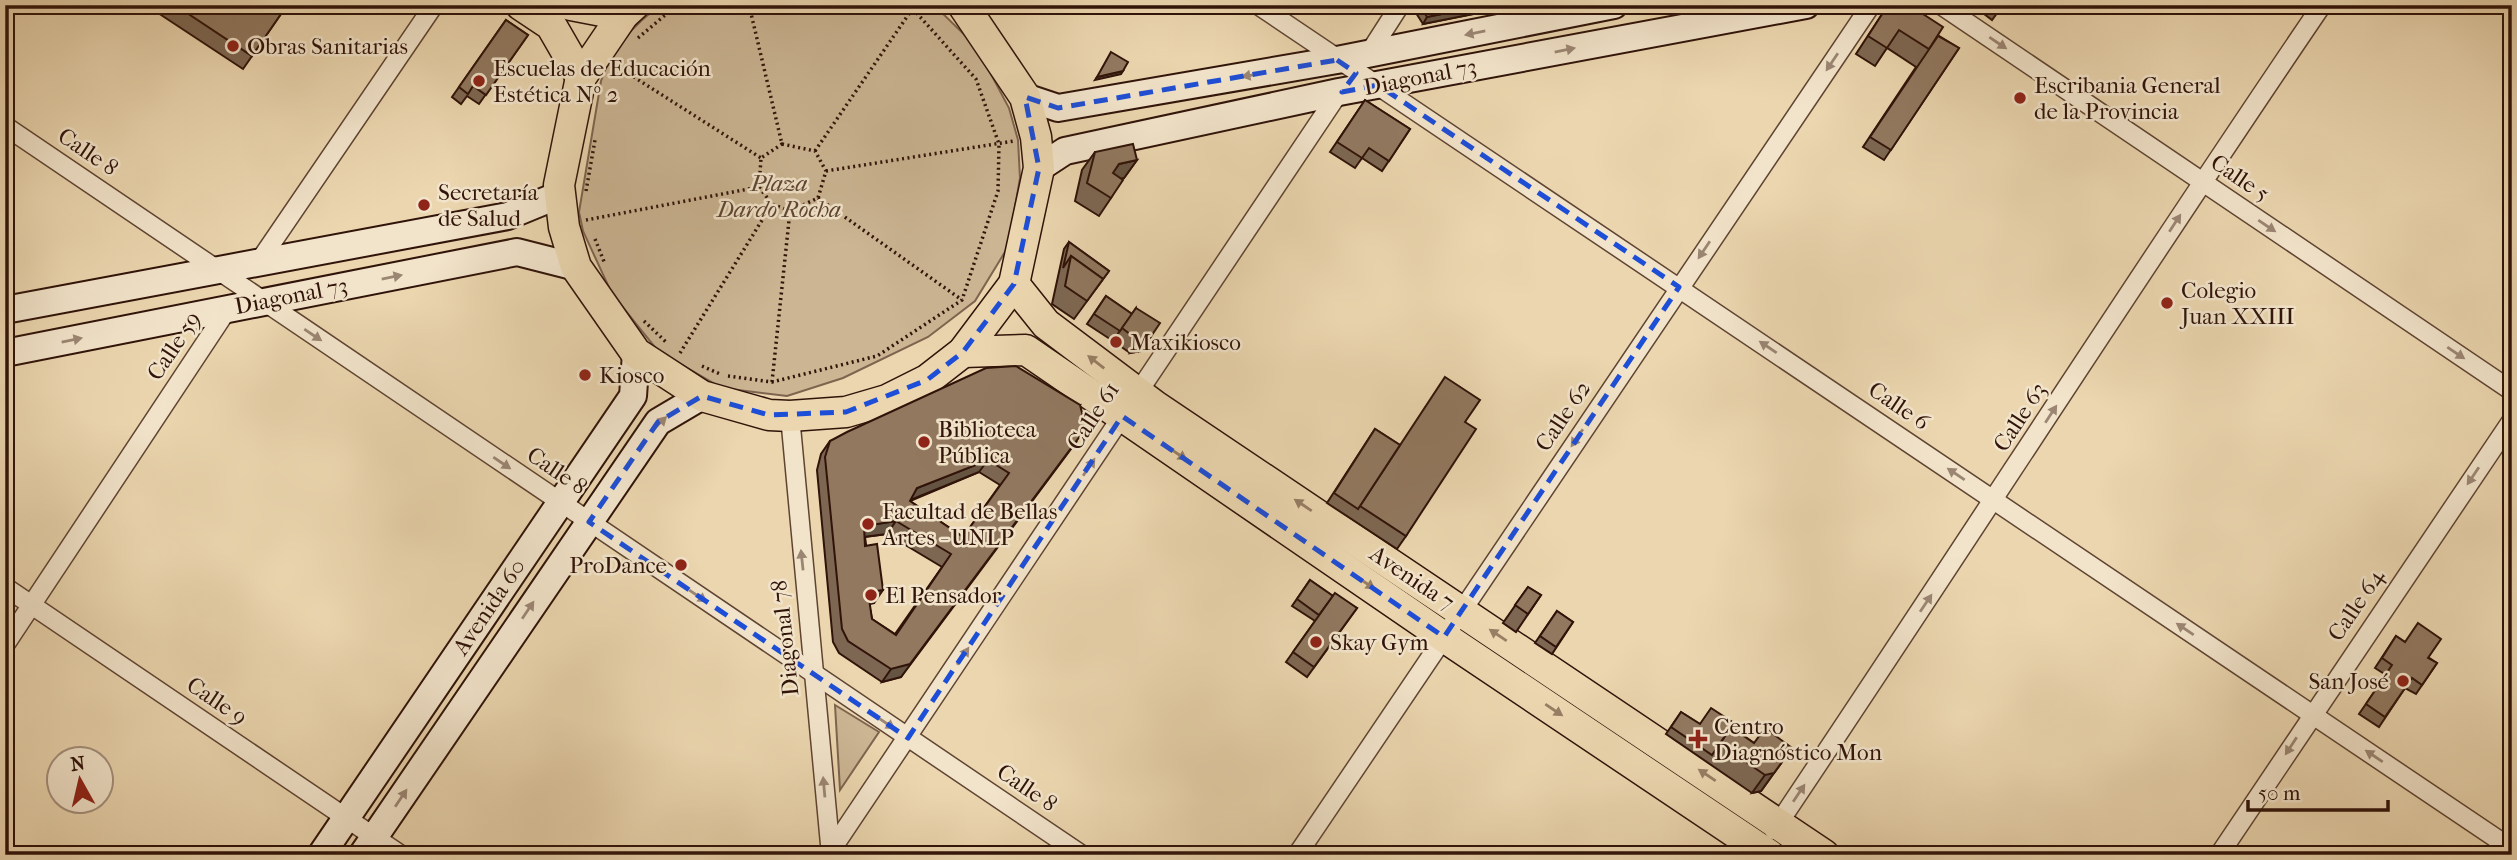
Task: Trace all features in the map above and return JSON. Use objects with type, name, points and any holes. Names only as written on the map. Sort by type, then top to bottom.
[{"type":"main road","points":[[521,5],[551,25],[581,77]]},
{"type":"main road","points":[[571,5],[632,19],[581,77],[559,185],[572,197],[564,227],[576,267],[636,353],[702,397],[769,415],[790,416],[846,412],[887,400],[927,380],[963,352],[1014,284],[1039,168],[1036,137],[1026,97],[963,5]]},
{"type":"main road","name":"Diagonal 73","points":[[1039,168],[1065,151],[1614,5]]},
{"type":"main road","name":"Diagonal 73","points":[[1026,97],[1058,108],[1356,73],[1806,5]]},
{"type":"main road","points":[[1058,108],[1056,133],[1065,151]]},
{"type":"main road","name":"Diagonal 73","points":[[5,310],[508,216],[572,197]]},
{"type":"main road","points":[[508,216],[522,235],[517,253]]},
{"type":"main road","name":"Diagonal 73","points":[[5,353],[245,299],[517,253],[576,267]]},
{"type":"main road","name":"Avenida 7","points":[[1014,284],[1046,324],[1129,404],[1444,637],[1763,853]]},
{"type":"main road","name":"Avenida 7","points":[[963,352],[1026,350],[1129,404],[1462,611],[1824,855]]},
{"type":"main road","name":"Avenida 60","points":[[321,855],[633,396],[636,353]]},
{"type":"main road","name":"Avenida 60","points":[[368,846],[658,422],[702,397]]},
{"type":"street","name":"Calle 59","points":[[5,645],[245,299],[259,261],[434,5]]},
{"type":"street","name":"Calle 6","points":[[1258,5],[2512,849]]},
{"type":"street","name":"Calle 61","points":[[830,854],[1129,404],[1400,5]]},
{"type":"street","name":"Calle 62","points":[[1297,855],[1871,5]]},
{"type":"street","name":"Calle 5","points":[[1941,5],[2512,391]]},
{"type":"street","name":"Calle 63","points":[[1763,853],[1779,823],[1995,500],[2202,181],[2322,5]]},
{"type":"street","name":"Calle 8","points":[[5,126],[217,269],[245,299],[560,502],[1082,855]]},
{"type":"street","name":"Diagonal 78","points":[[790,416],[830,854]]},
{"type":"street","name":"Calle 64","points":[[2219,855],[2512,420]]},
{"type":"street","name":"Calle 9","points":[[5,587],[346,817],[368,846],[401,855]]},
{"type":"path","points":[[632,19],[677,5]]},
{"type":"path","points":[[749,5],[782,144]]},
{"type":"path","points":[[701,365],[723,376],[772,382],[877,356],[962,300],[998,191],[999,144],[976,79],[914,7],[904,5]]},
{"type":"path","points":[[815,151],[914,7]]},
{"type":"path","points":[[610,62],[761,158]]},
{"type":"path","points":[[572,197],[585,187],[595,137]]},
{"type":"path","points":[[782,144],[815,151],[826,171],[818,198],[790,211],[772,204],[759,187],[761,158],[782,144]]},
{"type":"path","points":[[826,171],[999,144]]},
{"type":"path","points":[[586,209],[586,220],[759,187]]},
{"type":"path","points":[[818,198],[962,300]]},
{"type":"path","points":[[636,313],[679,355],[772,204]]},
{"type":"path","points":[[772,382],[790,211]]},
{"type":"path","points":[[592,233],[608,271]]},
{"type":"highlighted area","points":[[1337,60],[1356,73],[1342,92],[1378,85],[1679,287],[1444,637],[1122,416],[908,738],[589,522],[658,422],[702,396],[769,415],[846,412],[927,380],[963,352],[1014,284],[1039,168],[1025,97],[1058,108]]},
{"type":"green space","name":"Plaza Dardo Rocha","points":[[661,5],[934,5],[976,46],[1009,108],[1018,140],[1020,178],[1008,247],[975,301],[928,337],[843,378],[787,396],[722,388],[658,351],[612,294],[583,231],[579,212],[605,70],[625,38]]},
{"type":"green space","points":[[835,705],[879,732],[840,790]]},
{"type":"building","points":[[175,5],[274,5],[283,11],[252,56]]},
{"type":"building","points":[[1422,5],[1487,5],[1427,17]]},
{"type":"building","points":[[1888,5],[1909,5],[1943,27],[1929,49],[1899,30],[1887,48],[1868,36]]},
{"type":"building","points":[[1986,5],[2003,5],[1996,13]]},
{"type":"building","name":"Escuelas de Educación Estética Nº 2","points":[[506,20],[528,35],[486,95],[473,86],[468,94],[459,87]]},
{"type":"building","points":[[1938,36],[1959,48],[1891,150],[1870,137]]},
{"type":"building","points":[[1111,52],[1128,62],[1123,71],[1097,77]]},
{"type":"building","points":[[1365,100],[1410,129],[1389,161],[1369,148],[1362,158],[1337,142]]},
{"type":"building","points":[[1133,144],[1137,160],[1119,164],[1113,173],[1123,180],[1111,198],[1087,183],[1095,152]]},
{"type":"building","points":[[1069,242],[1109,271],[1095,290],[1103,279],[1071,256],[1063,268]]},
{"type":"building","points":[[1071,256],[1103,279],[1087,301],[1065,286]]},
{"type":"building","points":[[1106,296],[1132,314],[1120,331],[1094,314]]},
{"type":"building","points":[[1136,308],[1160,323],[1150,338],[1139,341],[1122,328]]},
{"type":"building","name":"Facultad de Bellas Artes - UNLP","points":[[1016,366],[1080,405],[1086,428],[910,664],[891,669],[848,641],[842,629],[825,457],[830,441],[986,368]],"holes":[[[988,460],[1009,473],[963,537],[910,501],[917,488]],[[896,521],[951,554],[896,635],[872,619],[868,592],[883,590],[877,544],[865,546],[864,526]]]},
{"type":"building","points":[[1445,377],[1480,400],[1465,422],[1476,429],[1406,536],[1360,506]]},
{"type":"building","points":[[1375,429],[1400,445],[1358,509],[1334,493]]},
{"type":"building","points":[[1310,580],[1333,596],[1319,615],[1297,599]]},
{"type":"building","points":[[1528,587],[1541,595],[1528,614],[1515,605]]},
{"type":"building","name":"Skay Gym","points":[[1335,593],[1357,608],[1314,667],[1293,652]]},
{"type":"building","points":[[1557,611],[1573,622],[1556,647],[1540,636]]},
{"type":"building","name":"San José","points":[[2418,623],[2441,639],[2428,658],[2437,663],[2422,685],[2412,678],[2385,717],[2366,704],[2392,665],[2382,658],[2396,636],[2405,642]]},
{"type":"building","name":"Centro Diagnóstico Mon","points":[[1711,708],[1734,723],[1712,755],[1671,727],[1681,712],[1700,724]]},
{"type":"building","points":[[1731,727],[1754,743],[1765,728],[1792,748],[1774,773],[1765,775],[1720,744]]},
{"type":"place","name":"Obras Sanitarias","points":[[233,46]]},
{"type":"place","name":"Escuelas de Educación Estética Nº 2","points":[[479,81]]},
{"type":"place","name":"Escribania General de la Provincia","points":[[2020,98]]},
{"type":"place","name":"Secretaría de Salud","points":[[424,205]]},
{"type":"place","name":"Colegio Juan XXIII","points":[[2167,303]]},
{"type":"place","name":"Maxikiosco","points":[[1116,342]]},
{"type":"place","name":"Kiosco","points":[[585,375]]},
{"type":"place","name":"Biblioteca Pública","points":[[924,442]]},
{"type":"place","name":"Facultad de Bellas Artes - UNLP","points":[[868,524]]},
{"type":"place","name":"ProDance","points":[[681,565]]},
{"type":"place","name":"El Pensador","points":[[871,595]]},
{"type":"place","name":"Skay Gym","points":[[1316,642]]},
{"type":"place","name":"San José","points":[[2403,681]]},
{"type":"place","name":"Centro Diagnóstico Mon","points":[[1698,739]]}]
